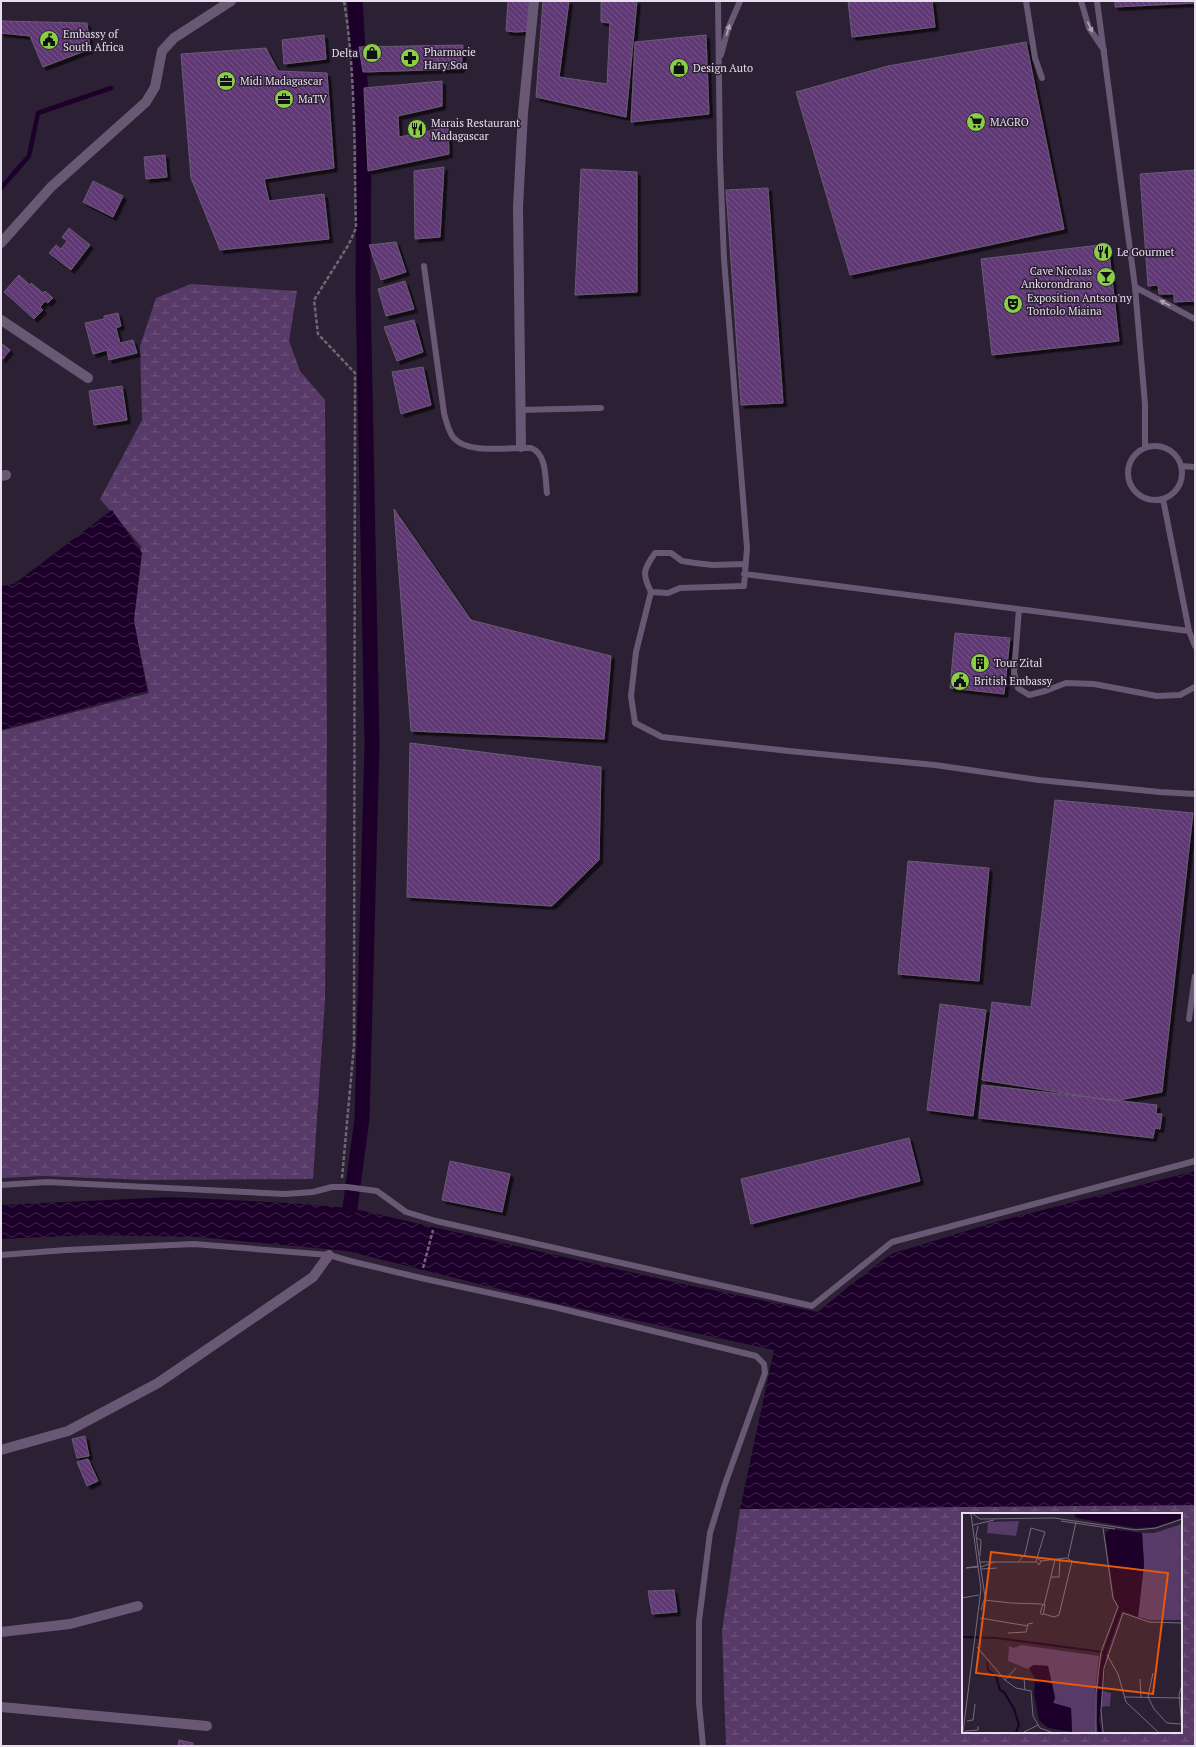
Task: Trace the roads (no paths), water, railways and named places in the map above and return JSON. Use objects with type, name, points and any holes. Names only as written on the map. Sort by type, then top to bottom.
[{"type":"street","points":[[1,243],[50,187],[146,102],[155,87],[160,58],[166,46],[174,38],[231,1]]},
{"type":"street","points":[[521,447],[518,206],[523,113],[534,1]]},
{"type":"street","points":[[1,320],[88,378]]},
{"type":"street","points":[[1,1450],[68,1431],[158,1382],[313,1277],[329,1255]]},
{"type":"street","points":[[1,1632],[70,1624],[138,1606]]},
{"type":"street","points":[[1,1707],[207,1726]]},
{"type":"lane","points":[[651,592],[668,593],[680,588],[744,586],[744,564],[747,548],[724,259],[720,152],[720,60],[718,1]]},
{"type":"lane","points":[[720,60],[728,29],[740,1]]},
{"type":"lane","points":[[1026,1],[1035,58],[1042,78]]},
{"type":"lane","points":[[1081,1],[1089,28],[1104,51]]},
{"type":"lane","points":[[1097,1],[1135,288],[1145,404],[1145,447]]},
{"type":"lane","points":[[424,266],[447,426],[453,437],[460,443],[470,447],[521,447],[531,448],[540,454],[543,462],[547,493]]},
{"type":"lane","points":[[1135,288],[1195,319]]},
{"type":"lane","points":[[520,410],[601,408]]},
{"type":"lane","points":[[1156,445],[1168,448],[1176,456],[1181,466],[1180,483],[1170,496],[1163,499],[1148,499],[1140,496],[1130,485],[1127,470],[1129,462],[1138,450],[1145,447],[1156,445]]},
{"type":"lane","points":[[1181,466],[1195,467]]},
{"type":"lane","points":[[1163,499],[1189,632],[1195,646]]},
{"type":"lane","points":[[744,564],[695,564],[682,561],[671,553],[655,554],[647,564],[644,578],[651,592],[636,652],[631,696],[635,723],[662,738],[789,752],[935,765],[1039,780],[1195,794]]},
{"type":"lane","points":[[744,574],[1189,632]]},
{"type":"lane","points":[[1019,609],[1014,672],[1018,688],[1029,695],[1066,683],[1094,684],[1156,696],[1180,695],[1195,687]]},
{"type":"lane","points":[[1189,1019],[1195,976]]},
{"type":"lane","points":[[1,1185],[47,1182],[285,1194],[313,1192],[332,1187],[377,1191],[406,1212],[436,1221],[812,1306],[892,1242],[1195,1161]]},
{"type":"lane","points":[[1,1255],[66,1250],[194,1244],[329,1255],[421,1278],[585,1314],[756,1356],[764,1364],[766,1373],[725,1484],[710,1533],[699,1621],[699,1703],[703,1746]]},
{"type":"water","points":[[112,510],[142,553],[134,620],[147,691],[1,730],[1,586],[14,584]]},
{"type":"water","points":[[1195,1171],[1195,1505],[740,1509],[774,1350],[555,1303],[347,1251],[198,1237],[88,1235],[1,1239],[1,1205],[171,1197],[290,1203],[350,1208],[678,1283],[818,1312],[891,1254],[999,1221]]},
{"type":"waterway","points":[[350,1208],[362,1119],[372,744],[363,289],[364,146],[355,1]]},
{"type":"waterway","points":[[1,188],[29,156],[38,113],[111,88]]},
{"type":"place","name":"Embassy of South Africa","points":[[49,40]]},
{"type":"place","name":"Delta","points":[[372,53]]},
{"type":"place","name":"Pharmacie Hary Soa","points":[[410,58]]},
{"type":"place","name":"Design Auto","points":[[679,68]]},
{"type":"place","name":"Midi Madagascar","points":[[226,81]]},
{"type":"place","name":"MaTV","points":[[284,99]]},
{"type":"place","name":"MAGRO","points":[[976,122]]},
{"type":"place","name":"Marais Restaurant Madagascar","points":[[417,129]]},
{"type":"place","name":"Le Gourmet","points":[[1103,252]]},
{"type":"place","name":"Cave Nicolas Ankorondrano","points":[[1106,277]]},
{"type":"place","name":"Exposition Antson'ny Tontolo Miaina","points":[[1013,304]]},
{"type":"place","name":"Tour Zital","points":[[980,663]]},
{"type":"place","name":"British Embassy","points":[[960,681]]}]
